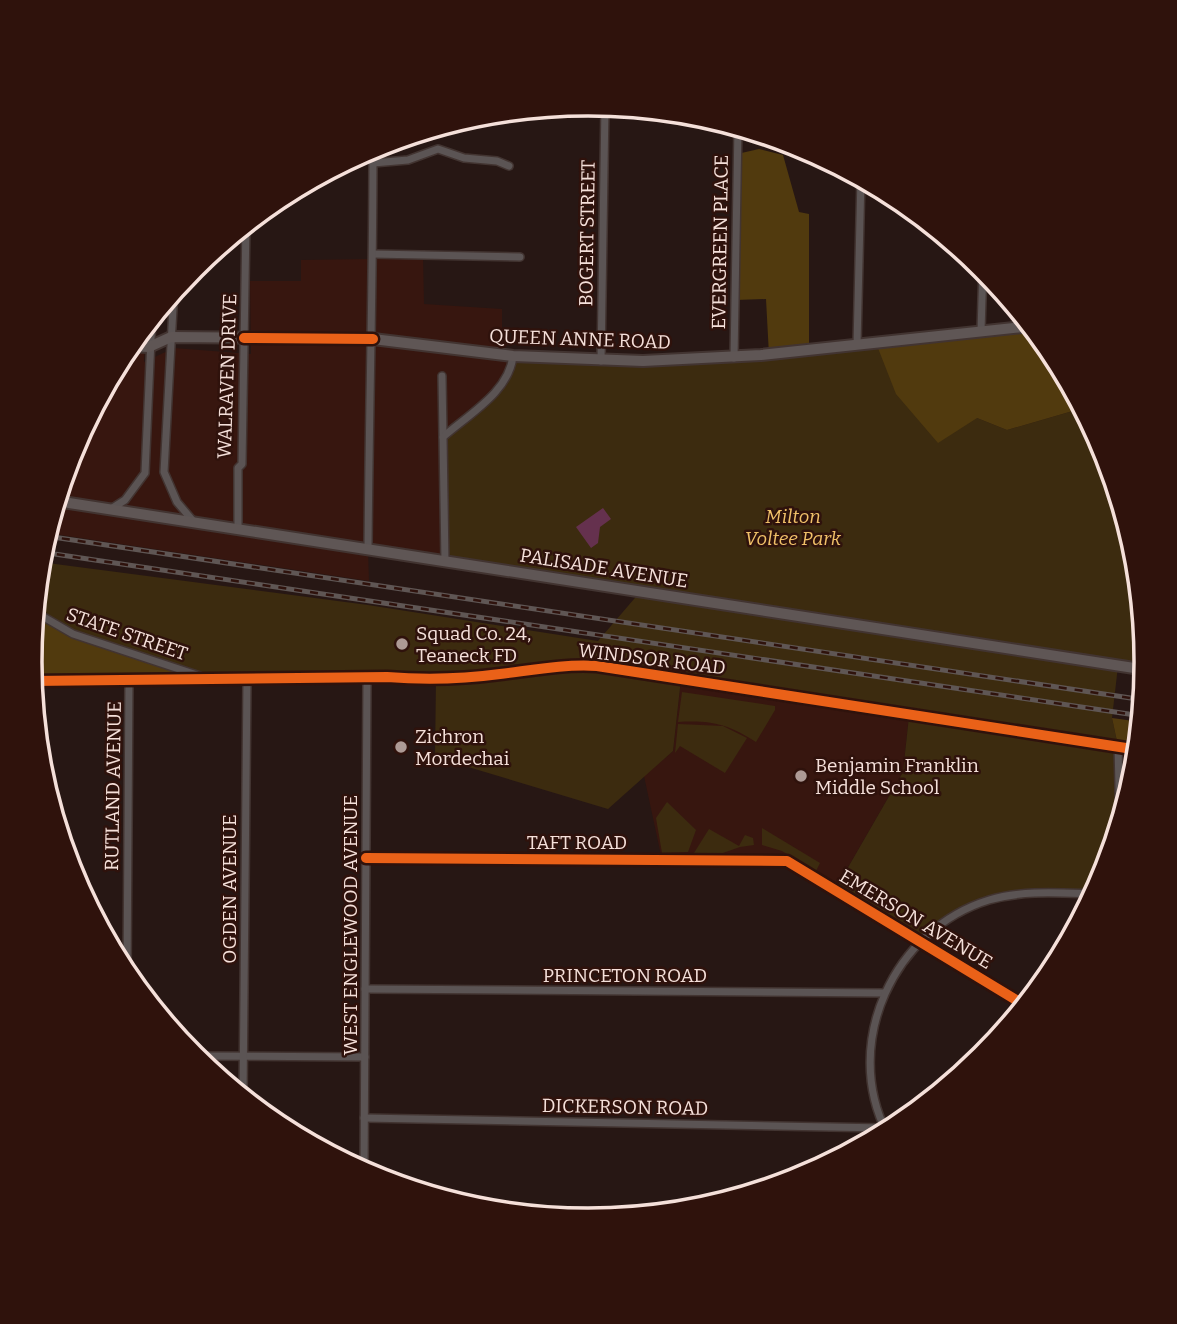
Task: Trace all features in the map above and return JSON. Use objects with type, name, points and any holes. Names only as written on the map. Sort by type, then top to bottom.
[{"type":"street","name":"BOGERT STREET","points":[[601,361],[605,116]]},
{"type":"street","name":"EVERGREEN PLACE","points":[[734,358],[738,137]]},
{"type":"street","points":[[373,163],[408,160],[438,149],[464,158],[497,161],[509,166]]},
{"type":"street","points":[[368,550],[369,393],[373,339],[373,160]]},
{"type":"street","points":[[857,345],[861,188]]},
{"type":"street","name":"WALRAVEN DRIVE","points":[[238,529],[238,468],[242,464],[246,236]]},
{"type":"street","points":[[373,254],[520,257]]},
{"type":"street","points":[[981,331],[982,284]]},
{"type":"street","points":[[173,308],[164,472],[177,502],[193,522]]},
{"type":"street","name":"QUEEN ANNE ROAD","points":[[142,347],[149,347],[171,337],[373,339],[513,356],[601,361],[734,358],[1020,327]]},
{"type":"street","points":[[110,509],[125,499],[145,473],[150,336]]},
{"type":"street","points":[[443,437],[503,384],[512,367],[513,356]]},
{"type":"street","points":[[442,376],[445,562]]},
{"type":"street","name":"PALISADE AVENUE","points":[[66,503],[1135,668]]},
{"type":"street","name":"STATE STREET","points":[[44,617],[73,634],[211,680]]},
{"type":"street","name":"WINDSOR ROAD","points":[[43,681],[453,678],[556,666],[597,666],[1128,748]]},
{"type":"street","name":"WEST ENGLEWOOD AVENUE","points":[[364,1160],[367,678]]},
{"type":"street","name":"OGDEN AVENUE","points":[[243,1086],[247,679]]},
{"type":"street","name":"RUTLAND AVENUE","points":[[127,955],[129,680]]},
{"type":"street","points":[[1118,746],[1119,792]]},
{"type":"street","name":"TAFT ROAD","points":[[366,858],[787,861]]},
{"type":"street","name":"EMERSON AVENUE","points":[[787,861],[1017,1001]]},
{"type":"street","points":[[883,1122],[875,1098],[870,1067],[874,1028],[884,993],[905,959],[920,942],[955,915],[990,900],[1027,893],[1083,894]]},
{"type":"street","name":"PRINCETON ROAD","points":[[365,989],[884,993]]},
{"type":"street","points":[[210,1056],[365,1057]]},
{"type":"street","name":"DICKERSON ROAD","points":[[365,1118],[869,1131]]},
{"type":"shaded area","points":[[759,149],[783,155],[799,212],[809,214],[809,350],[769,355],[766,299],[735,300],[737,154]]},
{"type":"shaded area","points":[[373,254],[423,255],[424,304],[502,309],[502,354],[513,356],[445,562],[368,551],[369,581],[58,535],[71,486],[98,420],[145,343],[144,362],[174,348],[251,354],[250,281],[301,281],[301,260],[372,259]]},
{"type":"shaded area","points":[[1021,327],[1043,358],[1074,411],[1007,430],[977,418],[938,443],[896,394],[876,343]]},
{"type":"shaded area","points":[[603,508],[611,519],[600,527],[598,543],[591,548],[576,527]]},
{"type":"shaded area","points":[[43,622],[211,680],[43,681]]},
{"type":"shaded area","points":[[681,679],[909,715],[903,772],[835,890],[787,861],[662,860],[644,776],[673,751]]},
{"type":"shaded area","points":[[1112,718],[1131,721],[1128,748],[1118,746]]},
{"type":"green space","name":"Milton Voltee Park","points":[[876,343],[977,418],[1007,430],[1074,411],[1106,486],[1116,521],[1130,591],[1135,662],[1135,668],[1118,666],[1112,718],[1118,746],[1119,790],[1106,838],[1083,894],[1027,893],[973,906],[920,942],[835,890],[903,772],[909,716],[681,679],[673,751],[608,809],[435,757],[436,679],[211,680],[43,622],[52,564],[368,605],[598,641],[640,592],[445,562],[443,437],[495,392],[513,356],[601,361]]},
{"type":"green space","points":[[682,692],[775,706],[775,710],[756,742],[719,724],[678,722]]},
{"type":"green space","points":[[678,724],[723,726],[747,738],[725,773],[680,746],[675,753]]},
{"type":"green space","points":[[667,802],[696,830],[688,852],[662,853],[656,818]]},
{"type":"green space","points":[[762,828],[820,863],[816,871],[782,851],[762,845]]},
{"type":"green space","points":[[709,829],[739,846],[745,835],[753,838],[754,845],[720,854],[694,853]]},
{"type":"railway","points":[[57,538],[1134,698]]},
{"type":"railway","points":[[53,554],[1132,715]]},
{"type":"cycle path","points":[[244,338],[373,339]]},
{"type":"cycle path","points":[[43,681],[444,678],[597,666],[1127,748]]},
{"type":"cycle path","points":[[366,858],[787,861],[1017,1001]]},
{"type":"place","name":"Squad Co. 24, Teaneck FD","points":[[402,644]]},
{"type":"place","name":"Zichron Mordechai","points":[[401,747]]},
{"type":"place","name":"Benjamin Franklin Middle School","points":[[801,776]]}]
